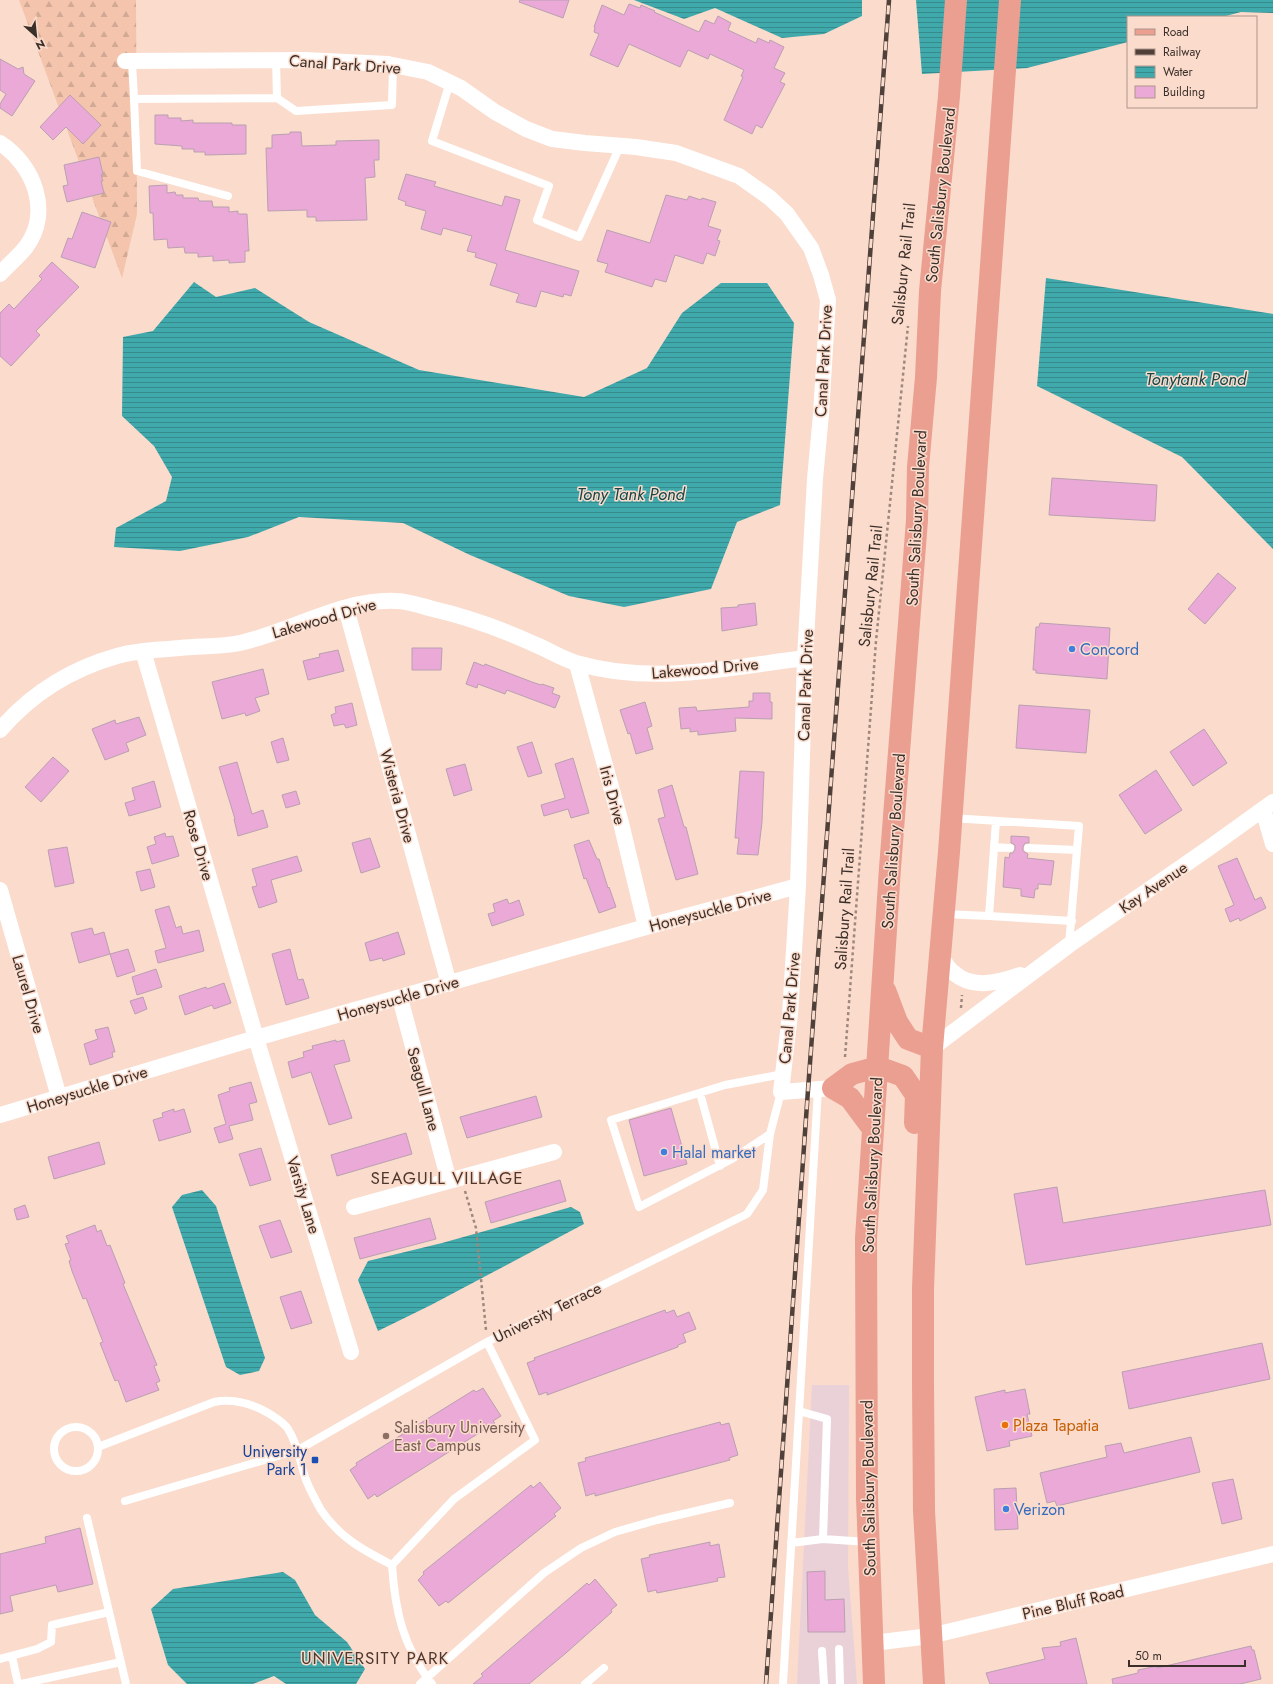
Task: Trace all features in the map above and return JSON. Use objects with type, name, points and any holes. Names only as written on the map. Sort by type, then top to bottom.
[{"type":"main road","name":"South Salisbury Boulevard","points":[[874,1684],[867,1497],[866,1238],[878,1067],[882,983],[917,520],[918,467],[926,377],[930,291],[950,96],[956,0]]},
{"type":"main road","points":[[934,1684],[930,1636],[924,1496],[922,1289],[926,1176],[932,1048],[951,818],[1010,0]]},
{"type":"main road","points":[[882,983],[897,1022],[908,1039],[932,1048]]},
{"type":"main road","points":[[826,1088],[852,1074],[878,1067],[904,1076],[916,1095],[914,1160],[926,1176]]},
{"type":"main road","points":[[826,1088],[850,1098],[873,1130]]},
{"type":"street","name":"Canal Park Drive","points":[[128,61],[305,60],[393,65],[428,72],[461,88],[495,112],[526,129],[552,139],[636,147],[676,153],[739,176],[770,198],[787,214],[811,248],[828,300],[821,414],[814,487],[805,658],[798,886],[790,1014],[781,1092]]},
{"type":"street","points":[[0,143],[10,149],[28,171],[38,197],[36,227],[25,248],[0,274]]},
{"type":"street","name":"Lakewood Drive","points":[[0,730],[30,700],[50,685],[77,670],[118,656],[143,651],[239,643],[372,601],[397,601],[461,616],[506,631],[578,664],[626,673],[679,673],[805,658]]},
{"type":"street","name":"Wisteria Drive","points":[[346,608],[449,984]]},
{"type":"street","name":"Rose Drive","points":[[143,651],[256,1038]]},
{"type":"street","name":"Iris Drive","points":[[578,664],[621,823],[646,927]]},
{"type":"street","points":[[1268,805],[1273,844]]},
{"type":"street","name":"Kay Avenue","points":[[932,1048],[1031,972],[1268,805]]},
{"type":"street","name":"Honeysuckle Drive","points":[[0,1115],[256,1038],[646,927],[798,886]]},
{"type":"street","name":"Laurel Drive","points":[[0,890],[59,1097]]},
{"type":"street","name":"Kay Avenue","points":[[940,955],[954,973],[966,981],[980,984],[1002,981],[1031,972]]},
{"type":"street","name":"Seagull Lane","points":[[400,998],[455,1179]]},
{"type":"street","name":"Varsity Lane","points":[[256,1038],[351,1352]]},
{"type":"street","points":[[781,1092],[826,1088]]},
{"type":"street","points":[[354,1207],[554,1152]]},
{"type":"street","name":"Pine Bluff Road","points":[[872,1643],[930,1636],[1273,1554]]},
{"type":"lane","points":[[276,60],[277,98]]},
{"type":"lane","points":[[128,61],[134,99],[138,171],[228,196]]},
{"type":"lane","points":[[134,99],[277,98],[296,111],[392,106],[393,65]]},
{"type":"lane","points":[[450,82],[432,141],[549,186],[537,220],[579,236],[620,146]]},
{"type":"lane","points":[[951,818],[1079,826],[1069,945]]},
{"type":"lane","points":[[989,916],[996,821]]},
{"type":"lane","points":[[994,847],[1010,848]]},
{"type":"lane","points":[[1028,848],[1077,850]]},
{"type":"lane","points":[[943,914],[1072,921]]},
{"type":"lane","points":[[770,1134],[720,1166],[639,1207],[612,1120],[724,1086],[783,1074]]},
{"type":"lane","points":[[783,1684],[799,1411],[826,1088]]},
{"type":"lane","name":"University Terrace","points":[[392,1565],[454,1499],[535,1440],[487,1342],[747,1214],[763,1190],[770,1134],[781,1092]]},
{"type":"lane","points":[[700,1093],[720,1166]]},
{"type":"lane","points":[[125,1501],[298,1450],[487,1342]]},
{"type":"lane","points":[[98,1447],[214,1402],[227,1400],[243,1402],[264,1410],[288,1428],[298,1450],[307,1481],[321,1509],[336,1529],[361,1549],[392,1565],[394,1595],[398,1617],[408,1644],[430,1681]]},
{"type":"lane","points":[[799,1411],[827,1419],[823,1540]]},
{"type":"lane","points":[[76,1427],[89,1431],[94,1436],[98,1447],[98,1454],[95,1461],[90,1466],[77,1471],[70,1470],[58,1462],[54,1449],[58,1436],[70,1428],[76,1427]]},
{"type":"lane","points":[[420,1684],[430,1681],[544,1573],[581,1548],[615,1532],[657,1520],[730,1504]]},
{"type":"lane","points":[[87,1518],[126,1684]]},
{"type":"lane","points":[[791,1543],[823,1540],[868,1542]]},
{"type":"lane","points":[[0,1659],[37,1649],[51,1642],[52,1625],[109,1612]]},
{"type":"lane","points":[[839,1649],[840,1684]]},
{"type":"lane","points":[[822,1651],[824,1684]]},
{"type":"lane","points":[[12,1656],[18,1684]]},
{"type":"lane","points":[[21,1684],[121,1662]]},
{"type":"lane","points":[[586,1684],[604,1668]]},
{"type":"path","name":"Salisbury Rail Trail","points":[[852,1074],[845,1056],[876,641],[909,321]]},
{"type":"path","points":[[961,1009],[962,988]]},
{"type":"path","points":[[455,1179],[476,1228],[487,1342]]},
{"type":"shaded area","points":[[812,1385],[849,1385],[848,1568],[857,1684],[797,1684]]},
{"type":"green space","points":[[19,0],[136,0],[137,214],[122,278]]},
{"type":"water","points":[[634,0],[862,0],[862,16],[824,34],[782,38],[715,8],[684,19]]},
{"type":"water","points":[[916,0],[1273,0],[1273,13],[1241,12],[1226,16],[1127,16],[1127,42],[1027,68],[922,74]]},
{"type":"water","name":"Tonytank Pond","points":[[1046,278],[1273,314],[1273,549],[1182,457],[1037,386]]},
{"type":"water","name":"Tony Tank Pond","points":[[194,282],[216,297],[255,288],[309,322],[419,370],[584,397],[647,368],[682,313],[721,283],[767,283],[794,323],[780,505],[737,522],[711,589],[624,607],[569,596],[470,555],[403,523],[299,517],[248,537],[180,551],[114,547],[116,528],[166,501],[172,477],[154,446],[122,416],[123,337],[153,331]]},
{"type":"water","points":[[202,1190],[216,1206],[265,1358],[259,1371],[240,1375],[226,1367],[172,1207],[182,1195]]},
{"type":"water","points":[[571,1207],[580,1212],[584,1224],[431,1305],[378,1331],[358,1280],[368,1261],[442,1243]]},
{"type":"water","points":[[283,1572],[295,1580],[315,1615],[347,1642],[365,1669],[356,1684],[286,1684],[274,1676],[253,1684],[187,1684],[168,1665],[151,1609],[173,1589]]},
{"type":"building","points":[[520,0],[569,0],[563,18],[519,2]]},
{"type":"building","points":[[629,4],[640,8],[641,5],[699,32],[705,20],[714,24],[718,16],[731,23],[728,30],[756,43],[758,38],[769,43],[770,40],[784,47],[774,68],[785,73],[780,82],[785,84],[762,128],[756,125],[752,134],[724,120],[743,77],[741,76],[744,70],[710,54],[708,59],[688,50],[680,67],[629,44],[618,67],[590,55],[599,34],[594,32],[594,27],[602,5],[624,15]]},
{"type":"building","points":[[0,59],[18,69],[23,67],[24,74],[35,81],[12,116],[0,108],[0,104],[6,94],[0,90]]},
{"type":"building","points":[[70,95],[101,125],[83,144],[66,127],[53,140],[40,127]]},
{"type":"building","points":[[155,115],[168,115],[168,118],[181,118],[181,121],[193,120],[193,123],[232,123],[232,125],[246,125],[246,154],[205,155],[205,152],[194,152],[194,149],[182,149],[182,146],[155,144]]},
{"type":"building","points":[[290,132],[301,132],[302,146],[336,145],[336,141],[379,140],[379,160],[374,160],[375,177],[365,178],[367,220],[316,221],[316,217],[307,217],[307,210],[268,211],[266,148],[272,148],[272,135],[290,134]]},
{"type":"building","points":[[99,157],[103,174],[101,175],[103,181],[101,181],[104,193],[67,202],[63,186],[68,185],[64,165]]},
{"type":"building","points":[[406,174],[436,182],[434,186],[502,206],[505,196],[520,200],[505,250],[579,271],[571,296],[564,294],[563,297],[541,291],[536,307],[516,302],[519,294],[490,285],[497,264],[475,257],[476,253],[467,251],[472,236],[443,228],[441,235],[421,229],[426,211],[405,205],[406,202],[398,199]]},
{"type":"building","points":[[167,185],[167,193],[175,192],[176,195],[183,195],[183,198],[198,198],[199,201],[212,201],[213,207],[229,207],[229,212],[238,211],[238,214],[247,214],[249,251],[245,251],[245,262],[229,263],[229,260],[213,261],[213,256],[198,257],[198,253],[185,253],[184,247],[168,248],[167,239],[154,240],[153,213],[150,213],[149,186]]},
{"type":"building","points":[[666,195],[687,200],[689,196],[701,200],[702,198],[716,202],[708,226],[721,230],[717,240],[720,241],[715,256],[707,253],[703,264],[675,255],[666,282],[655,279],[652,287],[605,272],[608,264],[597,261],[607,230],[650,243]]},
{"type":"building","points":[[82,212],[111,222],[95,268],[61,257],[68,238],[72,239]]},
{"type":"building","points":[[52,262],[79,287],[36,331],[40,335],[11,366],[0,356],[0,313],[9,304],[14,309],[42,279],[39,276]]},
{"type":"building","points":[[1052,478],[1157,485],[1155,521],[1049,515]]},
{"type":"building","points":[[1218,573],[1236,588],[1205,624],[1188,609]]},
{"type":"building","points":[[755,603],[757,625],[722,631],[721,608],[738,607],[738,605]]},
{"type":"building","name":"Concord","points":[[1040,623],[1110,628],[1107,679],[1036,673],[1036,670],[1033,670],[1036,627],[1039,627]]},
{"type":"building","points":[[412,648],[442,648],[441,670],[412,670]]},
{"type":"building","points":[[338,650],[344,671],[308,680],[303,661],[320,657],[319,654]]},
{"type":"building","points":[[474,662],[484,666],[485,664],[532,682],[554,688],[552,693],[560,696],[555,708],[507,690],[505,694],[478,684],[477,688],[466,684]]},
{"type":"building","points":[[263,669],[269,694],[255,698],[260,711],[246,716],[245,713],[222,719],[212,682]]},
{"type":"building","points":[[753,693],[770,693],[770,702],[772,702],[772,719],[735,718],[736,731],[698,735],[698,731],[690,732],[690,728],[681,729],[679,708],[696,707],[697,711],[749,707],[749,701],[753,701]]},
{"type":"building","points":[[645,702],[652,726],[647,728],[653,749],[636,754],[630,733],[628,734],[620,710]]},
{"type":"building","points":[[352,703],[357,725],[346,728],[344,724],[334,726],[331,715],[336,713],[335,707]]},
{"type":"building","points":[[1019,705],[1090,710],[1086,753],[1016,748]]},
{"type":"building","points":[[139,717],[146,735],[126,743],[129,751],[105,760],[92,729],[115,720],[116,724]]},
{"type":"building","points":[[1204,729],[1227,763],[1193,786],[1170,752]]},
{"type":"building","points":[[283,738],[289,760],[277,763],[271,742]]},
{"type":"building","points":[[532,742],[542,773],[528,777],[517,747]]},
{"type":"building","points":[[53,757],[69,771],[41,802],[25,787]]},
{"type":"building","points":[[573,758],[589,813],[571,818],[568,809],[544,816],[541,805],[565,798],[555,764]]},
{"type":"building","points":[[237,762],[252,814],[263,810],[268,827],[238,836],[235,819],[219,767]]},
{"type":"building","points":[[465,764],[472,790],[454,796],[446,769]]},
{"type":"building","points":[[1156,770],[1182,810],[1145,834],[1119,795]]},
{"type":"building","points":[[740,771],[764,772],[762,822],[758,855],[737,854],[739,838],[735,838]]},
{"type":"building","points":[[154,781],[161,807],[129,816],[125,803],[135,800],[132,788]]},
{"type":"building","points":[[672,785],[684,827],[686,827],[698,874],[676,880],[658,819],[665,817],[658,790]]},
{"type":"building","points":[[296,791],[300,804],[286,808],[282,795]]},
{"type":"building","points":[[165,833],[166,837],[173,836],[179,856],[152,864],[147,847],[156,844],[154,837]]},
{"type":"building","points":[[1011,836],[1029,837],[1029,843],[1025,843],[1023,847],[1023,851],[1028,854],[1027,858],[1054,861],[1051,885],[1038,884],[1038,889],[1035,889],[1034,898],[1021,896],[1021,889],[1003,887],[1005,857],[1009,858],[1010,853],[1013,853],[1015,849],[1015,845],[1011,843]]},
{"type":"building","points":[[370,838],[380,867],[361,873],[352,843]]},
{"type":"building","points":[[589,840],[597,859],[599,859],[616,907],[599,913],[586,878],[584,879],[574,845]]},
{"type":"building","points":[[67,847],[74,883],[55,887],[48,850]]},
{"type":"building","points":[[297,856],[302,871],[271,880],[277,902],[259,908],[252,887],[257,886],[252,869]]},
{"type":"building","points":[[1237,858],[1255,900],[1261,897],[1266,908],[1240,921],[1239,918],[1230,922],[1225,909],[1234,905],[1218,866]]},
{"type":"building","points":[[150,869],[155,887],[141,891],[136,872]]},
{"type":"building","points":[[507,899],[509,904],[519,900],[524,915],[492,926],[488,914],[495,912],[493,904]]},
{"type":"building","points":[[169,906],[176,928],[181,926],[183,934],[199,930],[204,951],[158,963],[155,951],[166,948],[155,910]]},
{"type":"building","points":[[92,928],[94,935],[104,932],[110,954],[79,963],[71,933]]},
{"type":"building","points":[[398,932],[405,954],[383,961],[382,958],[370,961],[365,943]]},
{"type":"building","points":[[128,949],[135,971],[117,977],[110,954]]},
{"type":"building","points":[[290,949],[298,980],[303,979],[309,998],[286,1005],[272,954]]},
{"type":"building","points":[[156,969],[162,987],[137,995],[132,977]]},
{"type":"building","points":[[224,983],[231,1003],[214,1009],[212,1005],[185,1015],[179,996]]},
{"type":"building","points":[[143,997],[147,1009],[135,1014],[130,1001]]},
{"type":"building","points":[[108,1027],[115,1052],[112,1052],[113,1057],[90,1065],[84,1044],[98,1039],[95,1030]]},
{"type":"building","points":[[336,1040],[336,1042],[344,1040],[350,1061],[334,1065],[352,1118],[329,1125],[311,1072],[292,1078],[288,1062],[304,1057],[303,1052],[313,1049],[312,1046]]},
{"type":"building","points":[[251,1082],[257,1102],[249,1104],[253,1120],[229,1126],[233,1139],[219,1143],[214,1128],[226,1124],[218,1095],[230,1091],[229,1088]]},
{"type":"building","points":[[536,1096],[542,1117],[467,1138],[460,1117]]},
{"type":"building","points":[[671,1108],[687,1164],[644,1176],[629,1120]]},
{"type":"building","points":[[174,1109],[174,1112],[184,1109],[191,1132],[159,1141],[153,1120],[163,1117],[162,1113]]},
{"type":"building","points":[[406,1133],[412,1154],[337,1176],[331,1155]]},
{"type":"building","points":[[99,1142],[105,1164],[54,1179],[48,1157]]},
{"type":"building","points":[[261,1148],[271,1180],[250,1186],[239,1154]]},
{"type":"building","points":[[560,1180],[566,1201],[491,1223],[485,1202]]},
{"type":"building","points":[[1057,1187],[1063,1223],[1265,1190],[1271,1225],[1026,1265],[1014,1194]]},
{"type":"building","points":[[25,1205],[29,1217],[17,1220],[14,1209]]},
{"type":"building","points":[[430,1218],[436,1239],[360,1259],[354,1238]]},
{"type":"building","points":[[280,1220],[292,1252],[271,1258],[259,1226]]},
{"type":"building","points":[[95,1225],[97,1232],[101,1230],[107,1246],[110,1245],[125,1283],[123,1284],[157,1365],[154,1366],[160,1381],[156,1383],[159,1390],[126,1402],[118,1380],[115,1381],[100,1343],[103,1342],[86,1298],[83,1299],[72,1271],[69,1261],[71,1260],[65,1244],[69,1243],[66,1236]]},
{"type":"building","points":[[301,1291],[312,1323],[291,1329],[280,1297]]},
{"type":"building","points":[[665,1310],[666,1313],[674,1310],[677,1317],[689,1312],[696,1329],[683,1334],[686,1342],[678,1345],[678,1347],[547,1395],[547,1392],[539,1395],[527,1363],[535,1360],[534,1358]]},
{"type":"building","points":[[1262,1343],[1270,1379],[1129,1409],[1122,1372]]},
{"type":"building","points":[[483,1388],[501,1416],[493,1421],[495,1423],[377,1497],[375,1494],[368,1499],[350,1470],[357,1465],[356,1463],[474,1390],[476,1392]]},
{"type":"building","name":"Plaza Tapatia","points":[[1025,1389],[1030,1414],[1027,1414],[1032,1436],[1009,1441],[1010,1446],[987,1451],[975,1397],[1005,1390],[1005,1393]]},
{"type":"building","points":[[720,1422],[721,1425],[729,1423],[738,1455],[729,1458],[730,1460],[595,1496],[595,1493],[586,1496],[578,1463],[586,1461],[585,1458]]},
{"type":"building","points":[[1191,1437],[1200,1472],[1057,1506],[1055,1501],[1047,1503],[1040,1473],[1107,1457],[1105,1446],[1121,1443],[1124,1453]]},
{"type":"building","points":[[1233,1479],[1242,1519],[1222,1524],[1212,1483]]},
{"type":"building","points":[[540,1482],[561,1508],[554,1514],[556,1516],[448,1603],[446,1601],[439,1606],[418,1580],[424,1574],[423,1572],[531,1485],[533,1488]]},
{"type":"building","name":"Verizon","points":[[1016,1488],[1018,1529],[995,1530],[994,1489]]},
{"type":"building","points":[[80,1528],[93,1584],[58,1592],[56,1585],[10,1596],[13,1611],[0,1614],[0,1554],[46,1543],[45,1537]]},
{"type":"building","points":[[710,1542],[710,1546],[719,1544],[725,1577],[717,1578],[718,1581],[657,1593],[656,1590],[648,1592],[641,1559],[650,1557],[649,1555]]},
{"type":"building","points":[[825,1571],[825,1600],[844,1599],[845,1632],[808,1632],[807,1572]]},
{"type":"building","points":[[595,1579],[617,1605],[611,1610],[612,1612],[566,1653],[529,1684],[473,1684],[483,1676],[481,1674],[587,1583],[589,1585]]},
{"type":"building","points":[[1076,1638],[1087,1684],[990,1684],[986,1673],[1045,1659],[1042,1648],[1061,1646],[1060,1642]]},
{"type":"building","points":[[1251,1646],[1252,1650],[1254,1650],[1261,1679],[1240,1684],[1113,1684],[1112,1679],[1138,1673],[1138,1670],[1157,1666],[1157,1668]]},
{"type":"railway","points":[[766,1684],[808,1090],[889,0]]},
{"type":"place","name":"Concord","points":[[1072,649]]},
{"type":"place","name":"Halal market","points":[[664,1152]]},
{"type":"place","name":"Plaza Tapatia","points":[[1005,1425]]},
{"type":"place","name":"Salisbury University East Campus","points":[[386,1436]]},
{"type":"place","name":"University Park 1","points":[[315,1460]]},
{"type":"place","name":"Verizon","points":[[1006,1509]]},
{"type":"district","name":"SEAGULL VILLAGE","points":[[447,1178]]},
{"type":"district","name":"UNIVERSITY PARK","points":[[375,1658]]}]
